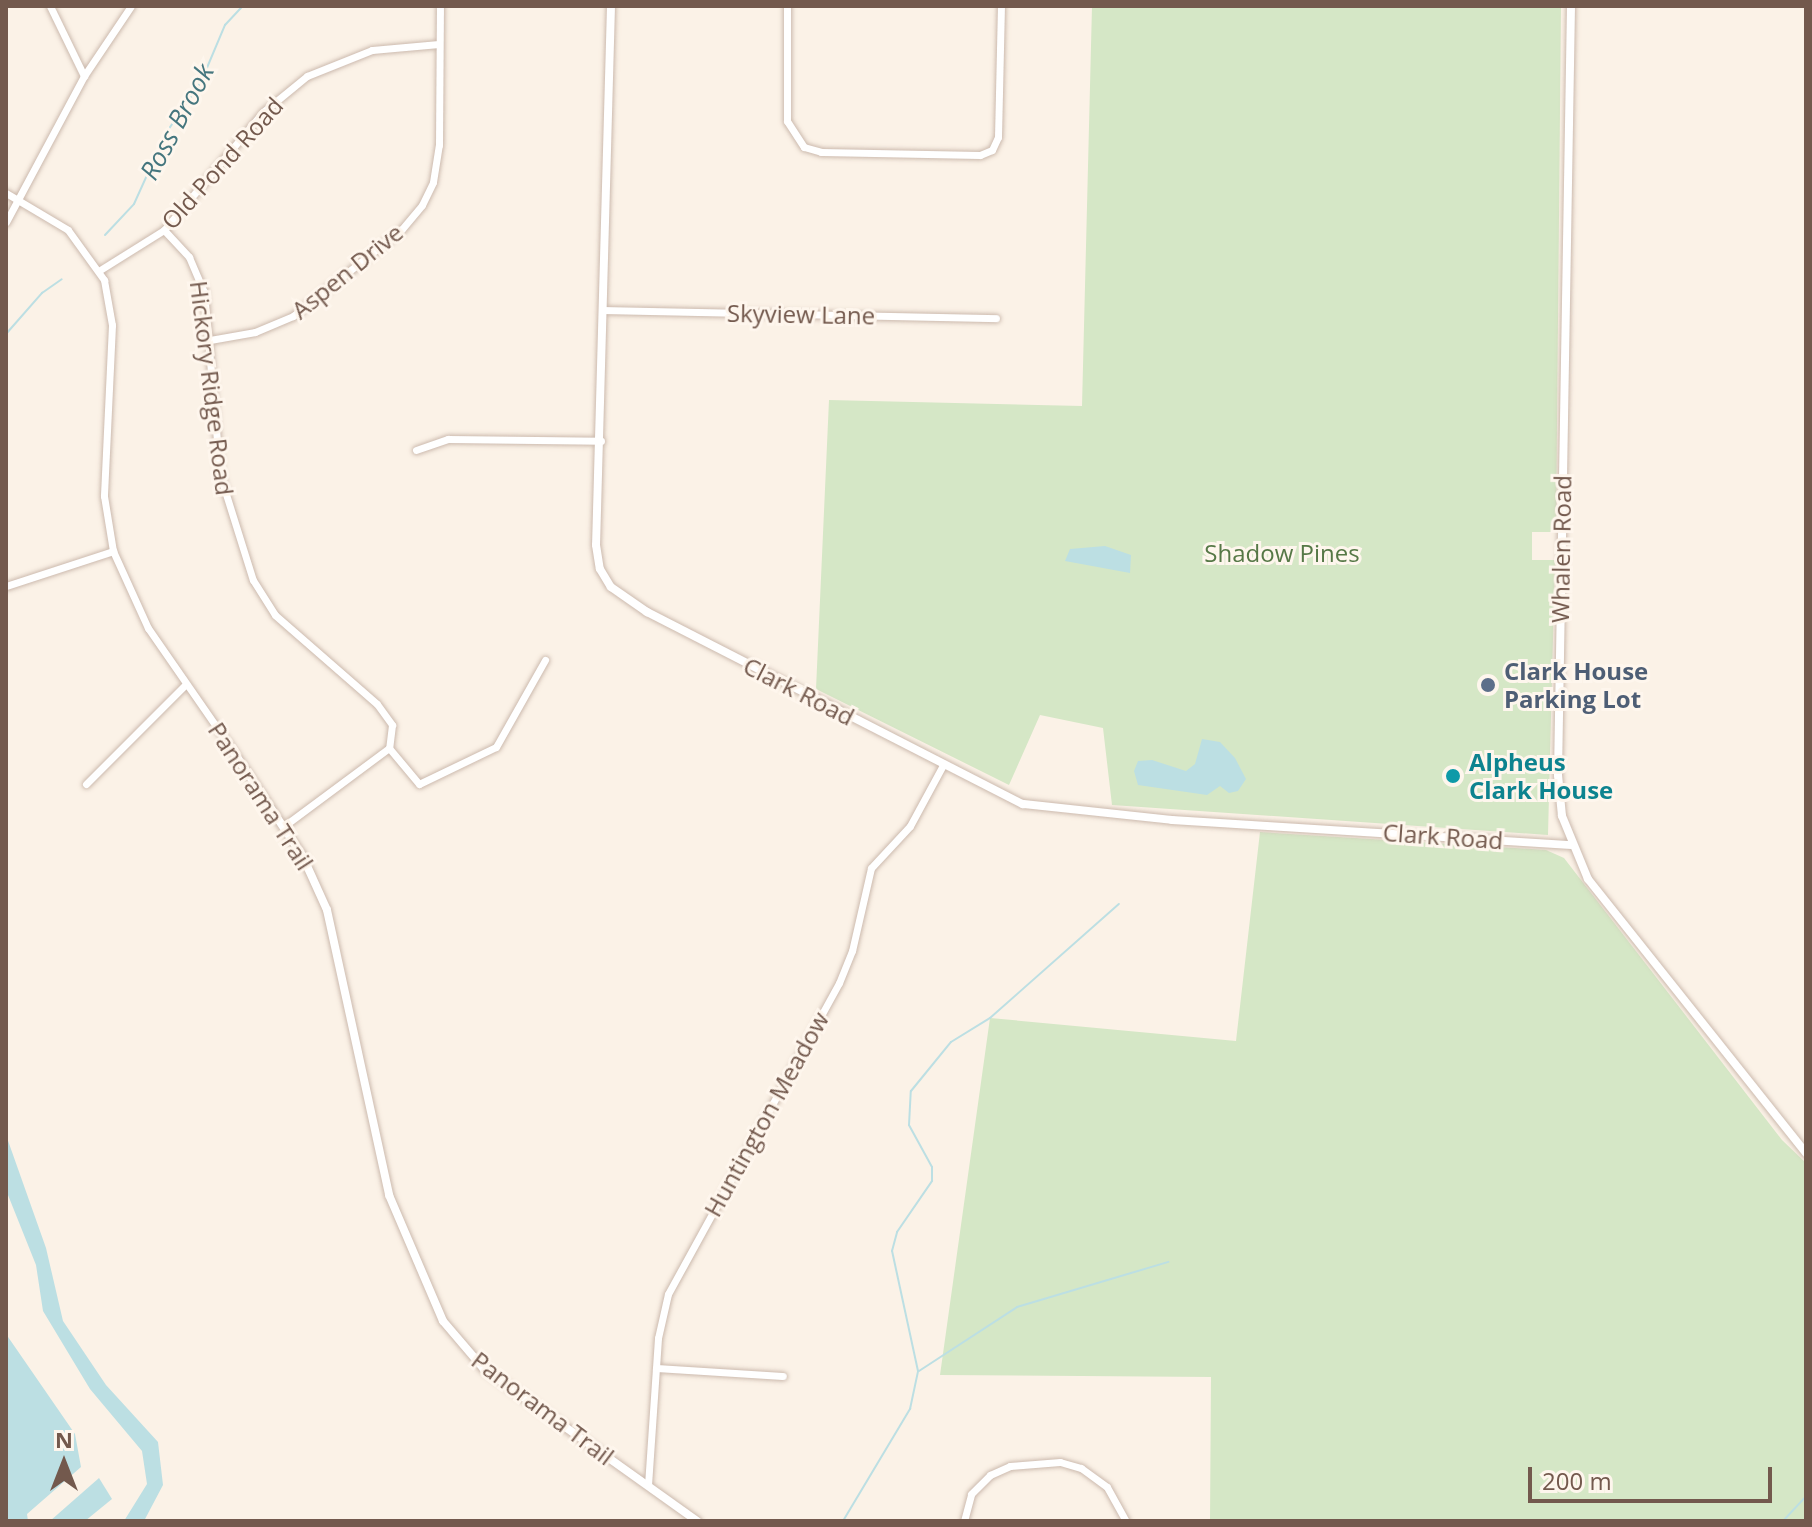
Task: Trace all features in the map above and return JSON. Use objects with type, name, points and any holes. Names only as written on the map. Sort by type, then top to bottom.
[{"type":"street","points":[[50,6],[84,76]]},
{"type":"street","points":[[6,222],[84,76],[131,6]]},
{"type":"street","name":"Aspen Drive","points":[[210,340],[255,332],[293,316],[416,213],[437,169],[440,6]]},
{"type":"street","name":"Clark Road","points":[[611,6],[597,558],[611,587],[647,612],[1011,800],[1048,809],[1571,845]]},
{"type":"street","points":[[787,6],[787,121],[804,147],[821,152],[980,155],[992,150],[998,137],[1001,6]]},
{"type":"street","name":"Whalen Road","points":[[1571,6],[1558,775],[1571,845],[1588,879],[1806,1153]]},
{"type":"street","name":"Old Pond Road","points":[[100,270],[164,230],[263,112],[300,81],[358,53],[439,44]]},
{"type":"street","name":"Panorama Trail","points":[[6,193],[68,230],[100,270],[112,325],[104,496],[113,551],[148,628],[284,826],[327,910],[383,1174],[429,1297],[456,1339],[484,1369],[697,1521]]},
{"type":"street","name":"Hickory Ridge Road","points":[[164,230],[197,270],[210,340],[220,475],[253,580],[287,627],[384,711],[393,732],[389,748]]},
{"type":"street","name":"Skyview Lane","points":[[605,310],[996,318]]},
{"type":"street","points":[[416,450],[448,439],[601,441]]},
{"type":"street","points":[[6,586],[113,551]]},
{"type":"street","points":[[284,826],[389,748],[419,784],[496,747],[545,660]]},
{"type":"street","points":[[86,784],[186,684]]},
{"type":"street","name":"Huntington Meadow","points":[[648,1485],[656,1368],[668,1294],[839,983],[852,951],[871,868],[910,826],[943,765]]},
{"type":"street","points":[[656,1368],[783,1376]]},
{"type":"street","points":[[964,1521],[971,1494],[990,1475],[1010,1466],[1060,1462],[1081,1468],[1107,1487],[1126,1521]]},
{"type":"green space","name":"Shadow Pines","points":[[1092,6],[1561,6],[1556,532],[1532,532],[1532,560],[1555,560],[1548,835],[1112,805],[1103,728],[1040,715],[1009,785],[816,689],[829,400],[1082,406]]},
{"type":"green space","points":[[1260,832],[1546,850],[1564,858],[1782,1140],[1806,1163],[1806,1521],[1210,1521],[1211,1377],[940,1375],[990,1018],[1236,1041]]},
{"type":"water","points":[[1105,546],[1131,555],[1130,573],[1065,561],[1070,549]]},
{"type":"water","points":[[1202,739],[1220,742],[1235,758],[1246,779],[1238,791],[1229,793],[1220,786],[1207,795],[1138,785],[1134,771],[1138,761],[1152,760],[1186,771],[1195,764]]},
{"type":"water","points":[[6,1135],[46,1248],[63,1321],[106,1385],[158,1442],[163,1485],[144,1521],[124,1521],[147,1484],[142,1451],[90,1389],[43,1311],[36,1265],[6,1190]]},
{"type":"water","points":[[6,1334],[75,1434],[81,1467],[27,1514],[28,1521],[6,1521]]},
{"type":"water","points":[[99,1478],[112,1499],[85,1521],[50,1521]]},
{"type":"waterway","name":"Ross Brook","points":[[105,235],[134,204],[166,133],[201,82],[225,25],[243,6]]},
{"type":"waterway","name":"Ross Brook","points":[[6,334],[42,293],[62,279]]},
{"type":"waterway","points":[[843,1521],[910,1409],[918,1371],[892,1251],[897,1232],[932,1181],[932,1167],[909,1125],[911,1091],[951,1042],[990,1018],[1119,904]]},
{"type":"waterway","points":[[919,1371],[1017,1307],[1168,1262]]},
{"type":"waterway","points":[[1783,1521],[1806,1496]]},
{"type":"place","name":"Clark House Parking Lot","points":[[1488,685]]},
{"type":"place","name":"Alpheus Clark House","points":[[1453,776]]}]
